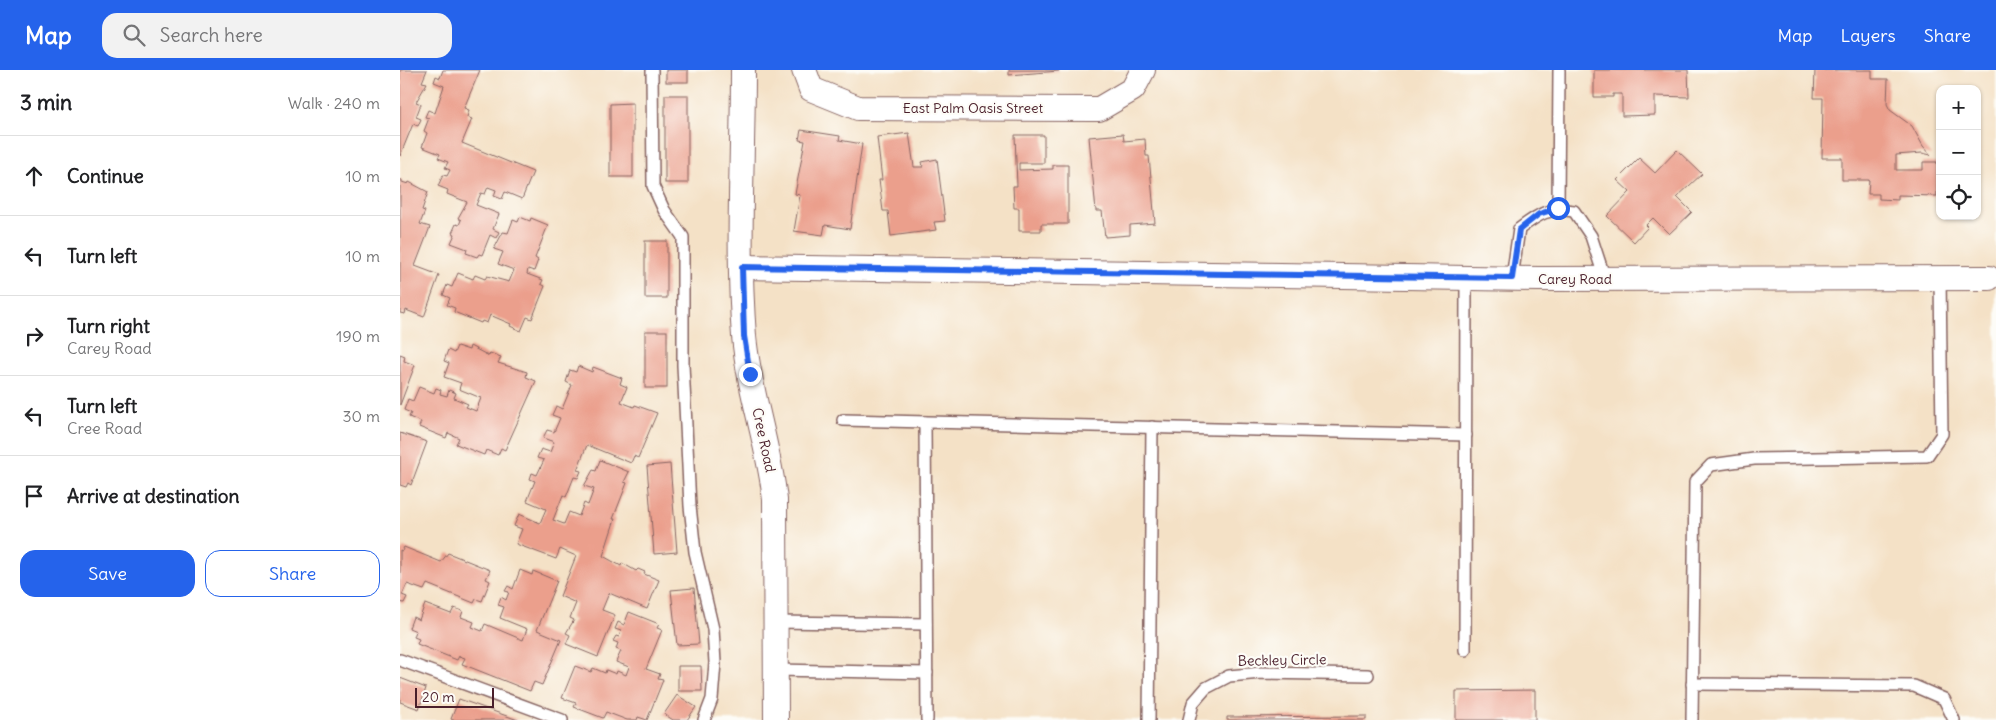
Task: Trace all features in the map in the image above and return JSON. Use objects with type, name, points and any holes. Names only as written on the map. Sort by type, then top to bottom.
[{"type":"street","name":"Cree Road","points":[[743,70],[742,267],[744,336],[750,374],[772,471],[775,500],[776,720]]},
{"type":"street","name":"East Palm Oasis Street","points":[[804,70],[811,89],[858,108],[1090,109],[1099,109],[1133,89],[1143,70]]},
{"type":"street","name":"Carey Road","points":[[742,267],[1466,278],[1989,278]]},
{"type":"lane","points":[[652,70],[653,186],[664,210],[683,237],[684,364],[690,506],[695,552],[713,629],[716,663],[712,698],[704,720]]},
{"type":"lane","points":[[1558,208],[1559,70]]},
{"type":"lane","points":[[1512,278],[1519,230],[1539,214],[1558,208],[1574,211],[1591,236],[1604,279]]},
{"type":"lane","points":[[1465,650],[1466,278]]},
{"type":"lane","points":[[1692,720],[1695,482],[1712,465],[1754,459],[1927,456],[1942,434],[1940,278]]},
{"type":"lane","points":[[843,420],[1466,435]]},
{"type":"lane","points":[[924,422],[927,720]]},
{"type":"lane","points":[[1149,720],[1152,428]]},
{"type":"lane","points":[[775,622],[926,624]]},
{"type":"lane","points":[[400,660],[562,720]]},
{"type":"lane","points":[[776,670],[927,673]]},
{"type":"lane","name":"Beckley Circle","points":[[1189,720],[1193,703],[1206,688],[1230,676],[1261,673],[1368,675]]},
{"type":"lane","points":[[1692,684],[1914,686],[1944,699],[1954,720]]},
{"type":"building","points":[[400,70],[427,70],[422,82],[427,83],[416,102],[421,104],[416,117],[421,119],[418,126],[413,124],[400,156]]},
{"type":"building","points":[[443,70],[480,70],[464,108],[469,110],[467,117],[472,119],[462,143],[533,172],[522,199],[505,192],[502,199],[494,196],[496,190],[488,187],[485,194],[481,193],[476,205],[499,214],[493,229],[499,232],[496,238],[490,235],[482,255],[479,254],[477,257],[466,253],[467,249],[451,243],[455,234],[452,233],[456,224],[459,225],[461,220],[458,218],[467,202],[447,194],[448,190],[438,186],[443,175],[447,176],[450,170],[445,168],[448,162],[438,158],[440,154],[422,147],[427,133],[424,131],[429,118],[425,117],[428,110],[435,113],[444,86],[434,82],[436,76],[440,78]]},
{"type":"building","points":[[666,70],[688,70],[688,82],[666,82]]},
{"type":"building","points":[[1009,70],[1059,70],[1059,71],[1009,75]]},
{"type":"building","points":[[1594,70],[1688,70],[1689,97],[1655,96],[1655,115],[1622,116],[1622,94],[1613,94],[1613,97],[1594,97]]},
{"type":"building","points":[[1815,70],[1872,70],[1872,79],[1888,79],[1887,104],[1890,110],[1912,126],[1923,146],[1931,155],[1922,153],[1896,155],[1896,170],[1923,170],[1923,162],[1936,162],[1936,196],[1898,195],[1898,200],[1879,199],[1879,194],[1868,194],[1869,180],[1842,180],[1842,158],[1822,158],[1823,98],[1814,98]]},
{"type":"building","points":[[665,95],[688,95],[688,183],[665,183]]},
{"type":"building","points":[[633,103],[633,177],[610,177],[610,104]]},
{"type":"building","points":[[801,130],[840,136],[839,140],[862,144],[850,229],[825,225],[823,235],[794,231],[800,195],[795,194],[805,141],[799,140]]},
{"type":"building","points":[[909,133],[914,167],[923,167],[922,162],[937,159],[945,221],[934,222],[936,230],[891,236],[888,211],[883,211],[879,180],[882,180],[877,137]]},
{"type":"building","points":[[1123,134],[1124,141],[1145,139],[1146,156],[1149,156],[1155,223],[1130,225],[1130,235],[1105,237],[1102,211],[1096,211],[1089,137]]},
{"type":"building","points":[[1015,135],[1044,135],[1044,163],[1019,163],[1019,170],[1053,169],[1053,165],[1068,165],[1068,224],[1041,224],[1041,231],[1019,231],[1019,208],[1014,208],[1013,186],[1017,186]]},
{"type":"building","points":[[1677,150],[1702,174],[1677,197],[1692,212],[1669,234],[1653,218],[1646,225],[1648,227],[1634,242],[1607,216],[1630,192],[1617,180],[1639,158],[1655,173]]},
{"type":"building","points":[[400,179],[402,182],[408,184],[409,182],[428,192],[422,210],[425,211],[420,224],[430,227],[415,266],[439,275],[424,317],[406,310],[405,314],[400,313]]},
{"type":"building","points":[[520,217],[530,221],[531,218],[548,225],[535,258],[538,260],[534,271],[528,269],[527,274],[543,280],[541,284],[545,286],[532,319],[527,317],[521,331],[510,326],[511,324],[490,315],[487,323],[482,321],[481,323],[454,312],[455,308],[447,305],[450,298],[443,295],[447,285],[452,287],[458,273],[473,279],[475,275],[485,279],[487,276],[509,282],[514,270],[498,264],[503,252],[494,249],[503,232],[508,233],[513,220],[518,222]]},
{"type":"building","points":[[645,241],[667,241],[667,298],[645,298]]},
{"type":"building","points":[[645,331],[667,331],[667,388],[645,388]]},
{"type":"building","points":[[457,346],[469,350],[470,346],[489,356],[490,353],[501,357],[498,363],[527,372],[526,377],[536,381],[505,450],[501,448],[498,455],[486,450],[484,455],[456,444],[459,438],[448,433],[446,438],[419,427],[421,422],[409,417],[411,413],[404,410],[408,399],[413,401],[419,387],[434,393],[436,388],[441,390],[440,394],[447,396],[449,390],[456,393],[454,398],[468,404],[466,407],[476,411],[481,398],[459,389],[461,383],[444,377],[449,363],[444,361],[448,350],[454,353]]},
{"type":"building","points":[[400,354],[405,356],[404,361],[415,365],[400,405]]},
{"type":"building","points":[[578,366],[592,372],[593,367],[622,378],[620,384],[627,387],[621,402],[657,413],[638,458],[634,456],[631,463],[587,445],[577,470],[581,471],[578,478],[574,477],[566,497],[563,495],[553,520],[564,524],[569,512],[579,516],[584,503],[588,505],[594,489],[584,486],[593,470],[596,471],[600,460],[629,472],[624,482],[627,483],[613,519],[615,519],[603,556],[621,566],[622,563],[659,580],[647,609],[609,593],[602,610],[615,615],[598,657],[566,644],[570,635],[566,633],[574,620],[570,618],[576,603],[560,596],[576,556],[560,549],[556,559],[516,544],[522,529],[514,526],[519,514],[540,523],[546,509],[527,501],[535,481],[530,479],[532,473],[537,475],[544,460],[537,458],[541,449],[550,452],[554,442],[543,438],[547,430],[554,432],[560,418],[552,415],[556,406],[562,409],[572,385],[566,382],[570,370],[576,372]]},
{"type":"building","points":[[400,433],[427,442],[411,485],[408,483],[406,487],[400,485]]},
{"type":"building","points":[[670,464],[677,552],[654,554],[647,466]]},
{"type":"building","points":[[404,547],[441,562],[448,553],[490,570],[486,579],[490,581],[482,601],[476,599],[474,603],[427,584],[424,590],[407,584],[402,595],[407,597],[404,603],[400,602],[400,550],[402,551]]},
{"type":"building","points":[[520,570],[532,575],[533,571],[557,581],[537,630],[561,640],[542,685],[534,682],[530,691],[462,664],[465,658],[459,656],[457,660],[417,644],[419,639],[414,637],[416,631],[409,628],[413,617],[419,620],[425,604],[451,614],[454,608],[463,611],[461,617],[474,622],[472,627],[482,631],[485,624],[523,640],[527,629],[500,618],[504,607],[498,605],[501,597],[506,600],[509,592],[505,591],[508,586],[513,589]]},
{"type":"building","points":[[694,588],[699,644],[677,645],[671,590]]},
{"type":"building","points":[[629,612],[659,624],[657,628],[662,630],[646,669],[660,674],[658,679],[663,680],[647,720],[638,717],[637,720],[627,720],[606,712],[603,718],[574,707],[576,703],[562,698],[575,666],[591,672],[593,668],[605,673],[606,670],[616,674],[617,671],[626,675],[629,667],[616,662],[621,651],[616,649],[618,643],[613,641],[616,636],[619,637],[621,631],[615,629],[618,622],[624,625]]},
{"type":"building","points":[[678,666],[701,666],[702,691],[678,691]]},
{"type":"building","points":[[400,678],[426,688],[419,709],[400,702]]},
{"type":"building","points":[[1535,690],[1535,720],[1456,720],[1456,691]]},
{"type":"building","points":[[677,695],[696,707],[687,720],[673,720],[664,714]]},
{"type":"building","points":[[459,699],[518,720],[453,720],[451,719]]},
{"type":"building","points":[[1366,716],[1366,720],[1227,720],[1227,717]]},
{"type":"route","points":[[750,374],[744,336],[742,267],[1512,278],[1519,230],[1539,214],[1558,208]]}]
